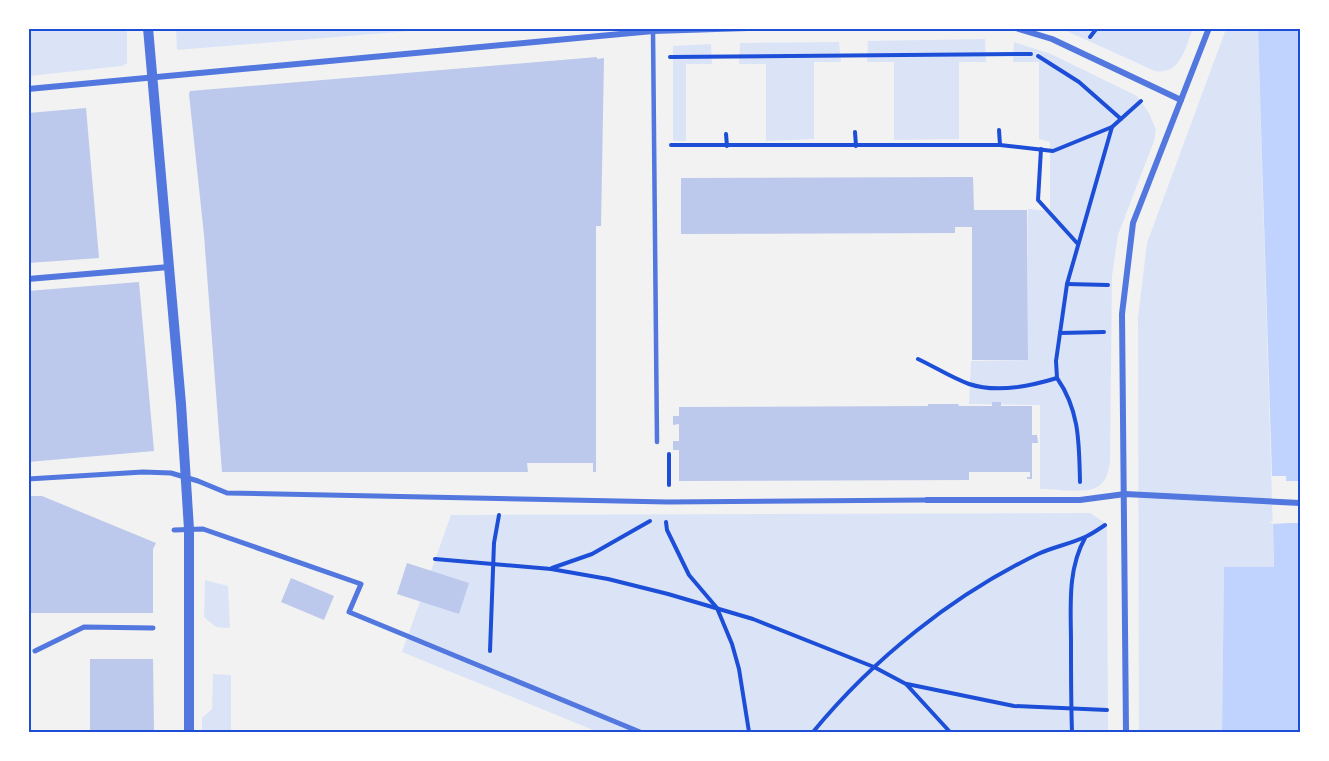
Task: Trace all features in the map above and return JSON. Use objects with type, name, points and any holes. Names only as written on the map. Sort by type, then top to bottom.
[{"type":"street","points":[[148,28],[170,267],[189,530],[189,732]]},
{"type":"street","points":[[28,89],[653,32],[748,28]]},
{"type":"street","points":[[1016,28],[1052,39],[1181,100]]},
{"type":"street","points":[[1126,732],[1122,332],[1133,223],[1209,28]]},
{"type":"street","points":[[28,279],[170,267]]},
{"type":"street","points":[[28,479],[143,472],[171,473],[227,493],[661,501],[1080,500],[1125,494],[1300,503]]},
{"type":"street","points":[[174,530],[203,529],[361,584],[349,612],[640,732]]},
{"type":"street","points":[[35,651],[84,627],[153,628]]},
{"type":"lane","points":[[653,32],[656,145],[657,442]]},
{"type":"path","points":[[655,57],[1028,54],[1039,56],[1079,82],[1121,119]]},
{"type":"path","points":[[656,145],[727,147],[1000,145],[1053,151],[1112,128],[1155,88]]},
{"type":"path","points":[[1080,500],[1078,425],[1066,392],[1057,378],[1056,361],[1067,284],[1112,128]]},
{"type":"path","points":[[999,130],[1000,145]]},
{"type":"path","points":[[855,132],[856,146]]},
{"type":"path","points":[[726,134],[727,147]]},
{"type":"path","points":[[1041,149],[1038,200],[1077,243]]},
{"type":"path","points":[[1067,284],[1126,285]]},
{"type":"path","points":[[1060,333],[1122,332]]},
{"type":"path","points":[[918,359],[970,384],[1004,388],[1033,385],[1057,378]]},
{"type":"path","points":[[813,732],[874,667],[920,629],[993,578],[1039,554],[1085,537],[1107,524],[1125,494]]},
{"type":"path","points":[[491,672],[489,644],[494,543],[500,514]]},
{"type":"path","points":[[666,522],[667,530],[690,574],[717,608],[732,644],[739,669],[749,732]]},
{"type":"path","points":[[1071,732],[1071,599],[1074,566],[1078,550],[1085,537]]},
{"type":"path","points":[[435,559],[551,568],[597,577],[717,608],[764,623],[874,667],[906,684],[1014,706],[1126,710]]},
{"type":"path","points":[[906,684],[950,732]]},
{"type":"shaded area","points":[[51,28],[127,29],[127,63],[122,66],[29,76],[29,31]]},
{"type":"shaded area","points":[[176,28],[435,29],[177,50]]},
{"type":"shaded area","points":[[1062,29],[1193,29],[1181,58],[1176,64],[1171,69],[1155,71]]},
{"type":"shaded area","points":[[1226,29],[1258,29],[1274,567],[1224,568],[1222,732],[1139,732],[1138,318],[1147,243]]},
{"type":"shaded area","points":[[985,39],[986,62],[959,62],[959,139],[894,140],[894,62],[867,62],[868,41]]},
{"type":"shaded area","points":[[839,42],[841,62],[814,62],[814,139],[766,141],[766,64],[739,64],[740,43]]},
{"type":"shaded area","points":[[1014,42],[1051,54],[1137,96],[1149,113],[1156,130],[1154,141],[1118,235],[1112,276],[1110,463],[1103,483],[1092,489],[1069,491],[1040,489],[1040,405],[969,404],[971,361],[1028,360],[1028,209],[1050,211],[1050,142],[1039,139],[1039,62],[1013,62]]},
{"type":"shaded area","points":[[711,44],[712,64],[686,64],[686,141],[673,141],[673,46]]},
{"type":"shaded area","points":[[1090,513],[1107,524],[1108,732],[598,732],[402,652],[451,515]]},
{"type":"shaded area","points":[[205,580],[228,586],[230,628],[216,627],[204,617]]},
{"type":"shaded area","points":[[213,674],[231,675],[231,732],[202,732],[202,718],[212,709]]},
{"type":"water","points":[[1258,29],[1300,29],[1300,732],[1222,732],[1224,567],[1274,567],[1273,524],[1288,523],[1286,476],[1272,476]]},
{"type":"pier","points":[[1283,481],[1300,481],[1300,523],[1270,523],[1285,520]]},
{"type":"building","points":[[597,57],[597,59],[604,58],[601,226],[596,226],[596,472],[593,472],[593,463],[527,463],[528,472],[222,472],[204,235],[190,91]]},
{"type":"building","points":[[86,108],[99,258],[28,263],[28,113]]},
{"type":"building","points":[[973,177],[974,210],[1027,210],[1028,360],[972,360],[972,227],[955,227],[955,233],[681,234],[681,178]]},
{"type":"building","points":[[139,282],[154,451],[28,462],[28,291]]},
{"type":"building","points":[[992,402],[1001,402],[1001,406],[1032,406],[1032,435],[1037,435],[1038,443],[1032,443],[1032,479],[1027,479],[1030,477],[1030,472],[969,472],[969,480],[679,481],[679,450],[673,450],[673,441],[679,441],[679,424],[673,425],[673,416],[679,416],[679,407],[928,406],[928,404],[992,406]]},
{"type":"building","points":[[28,496],[42,496],[156,543],[153,549],[153,613],[28,613]]},
{"type":"building","points":[[407,563],[469,583],[459,614],[397,594]]},
{"type":"building","points":[[291,578],[334,596],[324,620],[281,602]]},
{"type":"building","points":[[90,659],[153,659],[154,732],[90,732]]}]
